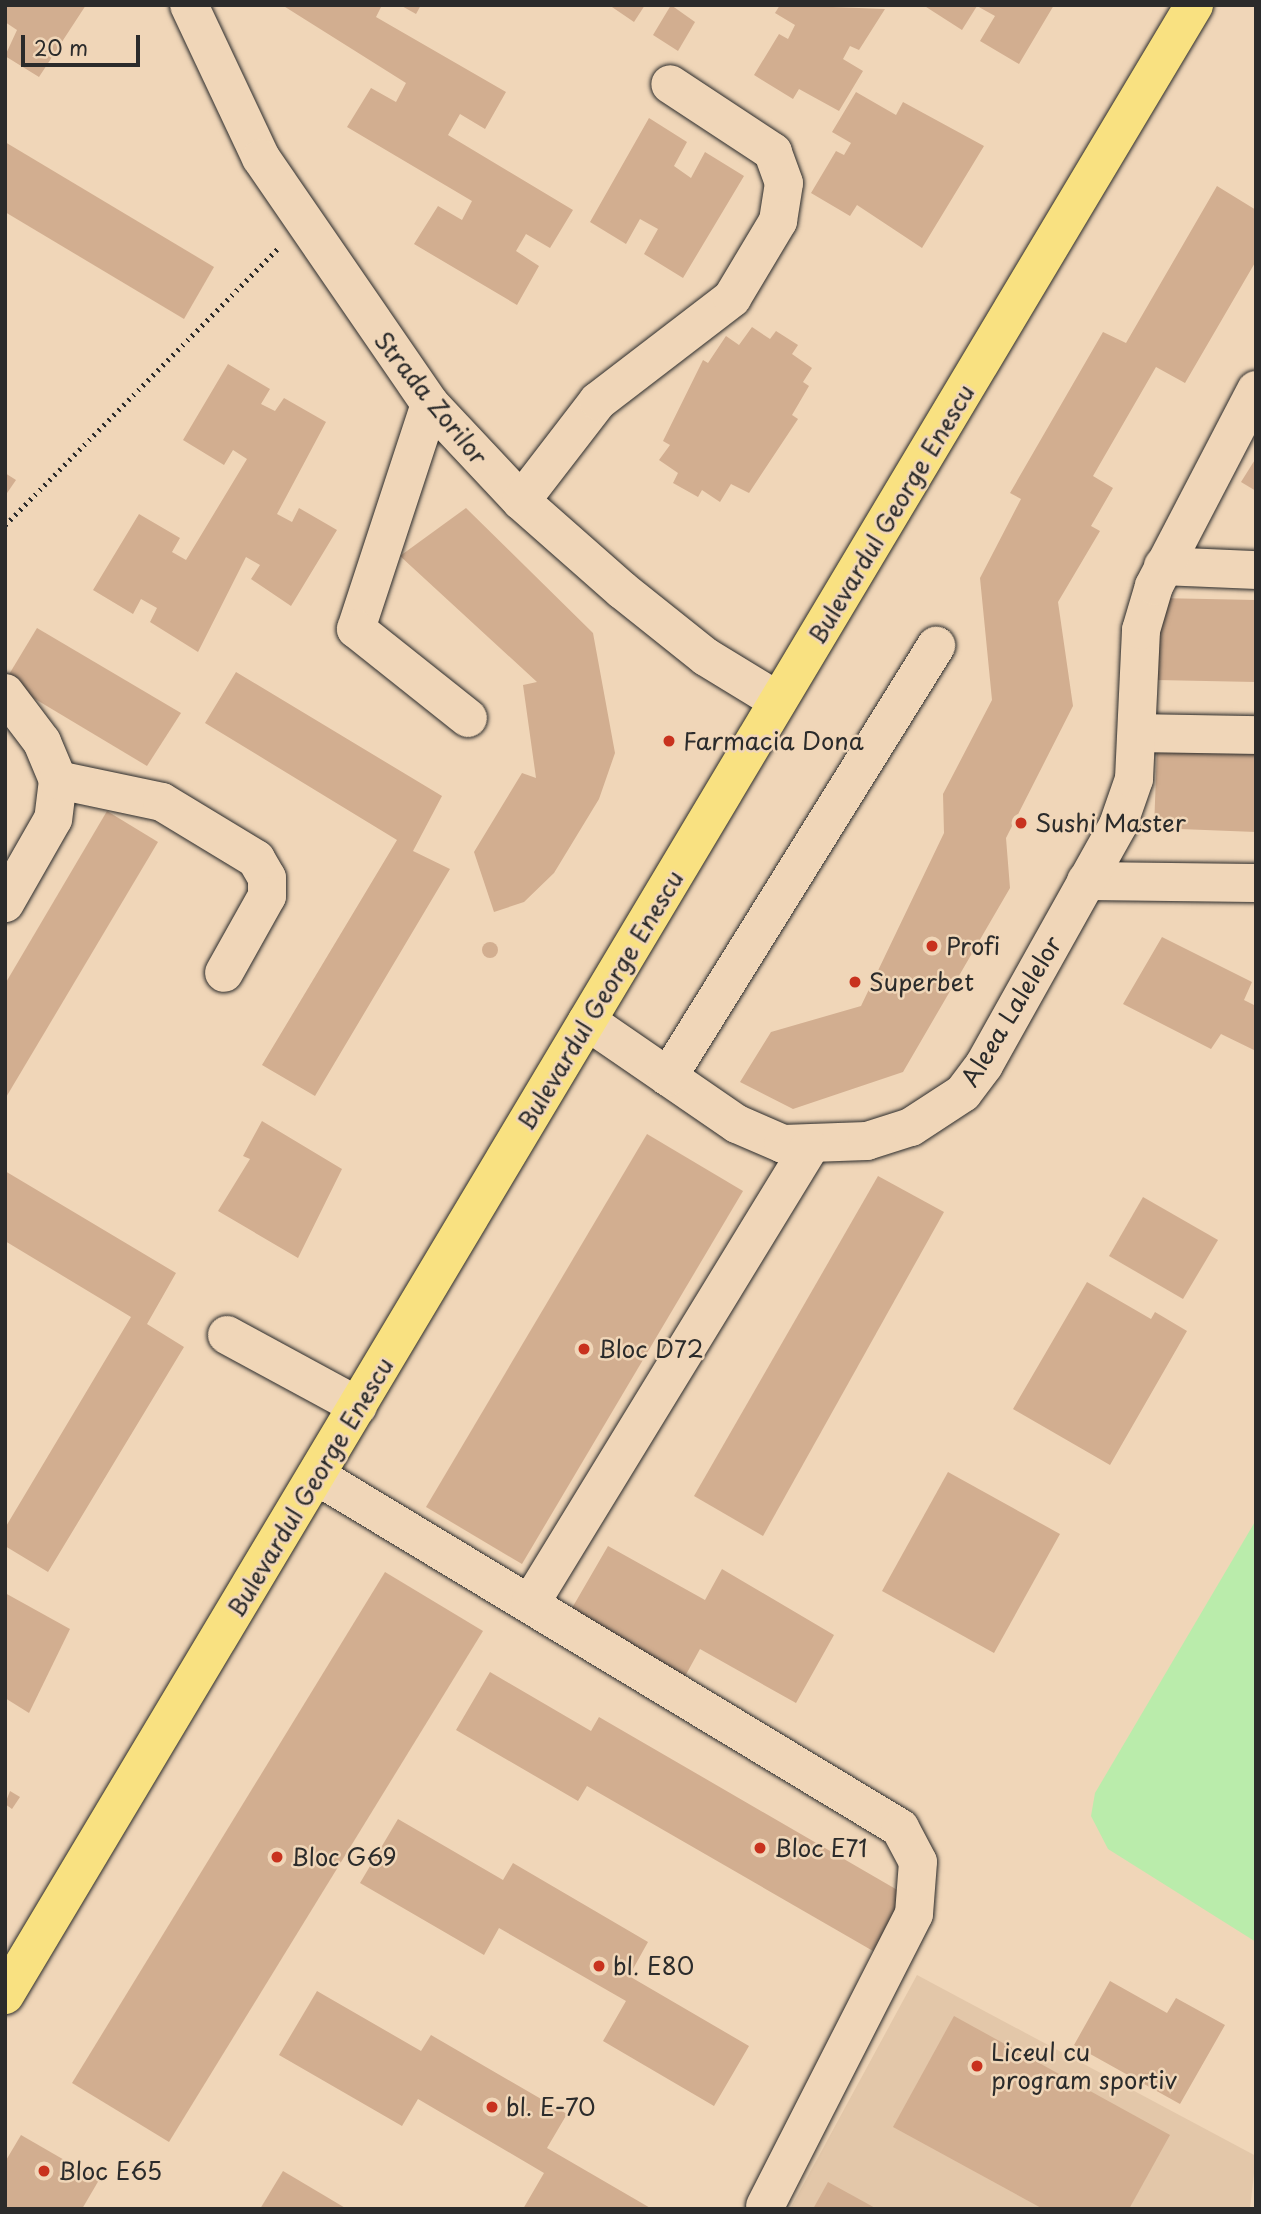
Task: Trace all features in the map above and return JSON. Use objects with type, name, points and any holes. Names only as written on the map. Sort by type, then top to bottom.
[{"type":"main road","name":"Bulevardul George Enescu","points":[[5,1995],[1194,5]]},
{"type":"street","name":"Strada Zorilor","points":[[188,5],[261,158],[302,224],[430,404],[521,500],[706,657],[778,701]]},
{"type":"street","points":[[521,500],[598,401],[732,298],[778,222],[784,183],[773,152],[670,84]]},
{"type":"street","name":"Aleea Lalelelor","points":[[587,1021],[737,1124],[809,1148],[911,1128],[963,1093],[1118,825],[1134,779],[1139,733],[1141,630],[1163,566],[1256,390]]},
{"type":"street","points":[[430,404],[356,629],[468,718]]},
{"type":"street","points":[[1163,566],[1256,570]]},
{"type":"street","points":[[668,1077],[936,646]]},
{"type":"street","points":[[5,693],[42,742],[58,780],[53,819],[5,903]]},
{"type":"street","points":[[1139,733],[1256,735]]},
{"type":"street","points":[[58,780],[162,802],[257,859],[267,878],[267,896],[224,973]]},
{"type":"street","points":[[1086,881],[1256,883]]},
{"type":"street","points":[[530,1604],[809,1148]]},
{"type":"street","points":[[227,1335],[358,1406]]},
{"type":"street","points":[[317,1476],[871,1805],[900,1828],[918,1862],[914,1914],[883,1985],[765,2206]]},
{"type":"path","points":[[5,525],[302,224]]},
{"type":"shaded area","name":"Liceul cu program sportiv","points":[[917,1975],[1256,2156],[1250,2209],[790,2209]]},
{"type":"green space","points":[[1256,1520],[1256,1942],[1108,1849],[1091,1816],[1095,1793]]},
{"type":"building","points":[[5,5],[86,5],[39,77],[5,56],[17,30],[5,22]]},
{"type":"building","points":[[282,5],[382,5],[376,17],[506,92],[485,129],[460,114],[448,135],[573,210],[550,248],[526,234],[516,251],[539,266],[517,305],[414,244],[438,206],[462,220],[472,201],[347,127],[371,88],[396,102],[406,83]]},
{"type":"building","points":[[400,5],[421,5],[416,14]]},
{"type":"building","points":[[609,5],[645,5],[634,22]]},
{"type":"building","points":[[671,5],[695,22],[678,51],[653,35]]},
{"type":"building","points":[[780,5],[885,9],[859,50],[850,46],[843,59],[863,71],[839,111],[799,89],[793,99],[754,75],[779,34],[788,39],[795,25],[775,13]]},
{"type":"building","points":[[923,5],[1054,5],[1019,64],[980,41],[995,16],[977,6],[962,30]]},
{"type":"building","points":[[856,92],[896,115],[903,102],[984,146],[922,248],[857,205],[850,216],[811,193],[836,151],[844,155],[851,143],[832,132]]},
{"type":"building","points":[[649,118],[687,142],[674,166],[691,178],[705,152],[744,176],[683,278],[644,254],[658,229],[640,219],[626,244],[590,222]]},
{"type":"building","points":[[5,142],[214,267],[184,319],[5,212]]},
{"type":"building","points":[[1217,186],[1256,210],[1256,261],[1185,383],[1156,367],[1093,476],[1113,488],[1091,526],[1100,531],[1058,602],[1073,706],[1006,838],[1010,888],[903,1072],[793,1109],[740,1082],[771,1032],[861,1006],[944,833],[943,794],[992,700],[980,578],[1021,499],[1010,493],[1103,332],[1126,343]]},
{"type":"building","points":[[752,327],[770,339],[776,331],[798,345],[792,354],[812,368],[803,382],[809,386],[792,415],[798,419],[749,493],[731,484],[720,502],[702,490],[698,497],[673,483],[678,473],[659,460],[670,445],[663,441],[703,360],[708,363],[726,336],[739,345]]},
{"type":"building","points":[[228,364],[270,389],[261,404],[275,411],[284,398],[326,422],[277,514],[292,522],[299,508],[337,530],[291,606],[251,579],[260,565],[246,557],[198,652],[150,622],[157,608],[141,599],[133,614],[93,590],[139,514],[180,538],[172,552],[186,560],[247,459],[233,450],[224,465],[183,440]]},
{"type":"building","points":[[1256,458],[1256,491],[1241,482]]},
{"type":"building","points":[[5,473],[16,480],[5,496]]},
{"type":"building","points":[[466,508],[593,633],[615,753],[599,799],[554,873],[524,902],[494,912],[474,852],[522,773],[536,778],[523,685],[537,682],[400,556]]},
{"type":"building","points":[[1157,598],[1256,600],[1256,682],[1156,680]]},
{"type":"building","points":[[37,628],[181,713],[147,766],[5,681]]},
{"type":"building","points":[[236,672],[442,796],[413,851],[450,869],[315,1096],[262,1065],[397,840],[205,723]]},
{"type":"building","points":[[1157,750],[1256,754],[1256,832],[1154,828]]},
{"type":"building","points":[[107,811],[158,842],[5,1099],[5,984]]},
{"type":"building","points":[[1162,937],[1252,982],[1244,1000],[1256,1006],[1256,1051],[1221,1034],[1211,1049],[1123,1004]]},
{"type":"building","points":[[487,942],[493,942],[498,950],[496,956],[487,958],[482,953],[482,947]]},
{"type":"building","points":[[262,1121],[342,1169],[298,1258],[218,1211],[250,1159],[243,1156]]},
{"type":"building","name":"Bloc D72","points":[[647,1134],[743,1191],[522,1564],[426,1507]]},
{"type":"building","points":[[5,1171],[176,1273],[147,1324],[184,1347],[48,1572],[5,1546],[5,1528],[131,1317],[5,1241]]},
{"type":"building","points":[[878,1176],[944,1212],[763,1536],[694,1496]]},
{"type":"building","points":[[1143,1197],[1218,1240],[1183,1299],[1109,1256]]},
{"type":"building","points":[[1087,1282],[1151,1319],[1155,1312],[1187,1331],[1110,1465],[1013,1409]]},
{"type":"building","points":[[948,1472],[1060,1534],[994,1653],[882,1591]]},
{"type":"building","points":[[608,1546],[705,1600],[722,1569],[834,1635],[796,1703],[700,1649],[683,1680],[568,1615]]},
{"type":"building","name":"Bloc G69","points":[[385,1572],[483,1631],[169,2142],[72,2083]]},
{"type":"building","points":[[5,1593],[70,1629],[29,1713],[5,1698]]},
{"type":"building","name":"Bloc E71","points":[[490,1672],[591,1731],[599,1717],[906,1895],[873,1951],[587,1786],[578,1801],[456,1730]]},
{"type":"building","points":[[10,1791],[20,1797],[12,1809],[5,1804]]},
{"type":"building","name":"bl. E80","points":[[398,1819],[503,1880],[513,1863],[648,1942],[629,1976],[749,2046],[714,2106],[603,2041],[626,2001],[499,1928],[484,1955],[360,1883]]},
{"type":"building","points":[[1110,1981],[1167,2013],[1176,1998],[1225,2025],[1180,2104],[1074,2045]]},
{"type":"building","name":"bl. E-70","points":[[317,1991],[421,2051],[431,2035],[567,2114],[547,2148],[652,2209],[523,2209],[544,2173],[418,2099],[402,2126],[279,2055]]},
{"type":"building","points":[[954,2016],[1170,2135],[1129,2209],[1043,2209],[893,2127]]},
{"type":"building","name":"Bloc E65","points":[[21,2135],[99,2180],[82,2209],[5,2209],[5,2162]]},
{"type":"building","points":[[283,2171],[347,2209],[260,2209]]},
{"type":"building","points":[[828,2182],[877,2209],[813,2209]]},
{"type":"place","name":"Farmacia Dona","points":[[669,741]]},
{"type":"place","name":"Sushi Master","points":[[1021,823]]},
{"type":"place","name":"Profi","points":[[932,946]]},
{"type":"place","name":"Superbet","points":[[855,982]]},
{"type":"place","name":"Bloc D72","points":[[584,1349]]},
{"type":"place","name":"Bloc E71","points":[[760,1848]]},
{"type":"place","name":"Bloc G69","points":[[277,1857]]},
{"type":"place","name":"bl. E80","points":[[599,1966]]},
{"type":"place","name":"Liceul cu program sportiv","points":[[977,2066]]},
{"type":"place","name":"bl. E-70","points":[[492,2107]]},
{"type":"place","name":"Bloc E65","points":[[44,2171]]}]
